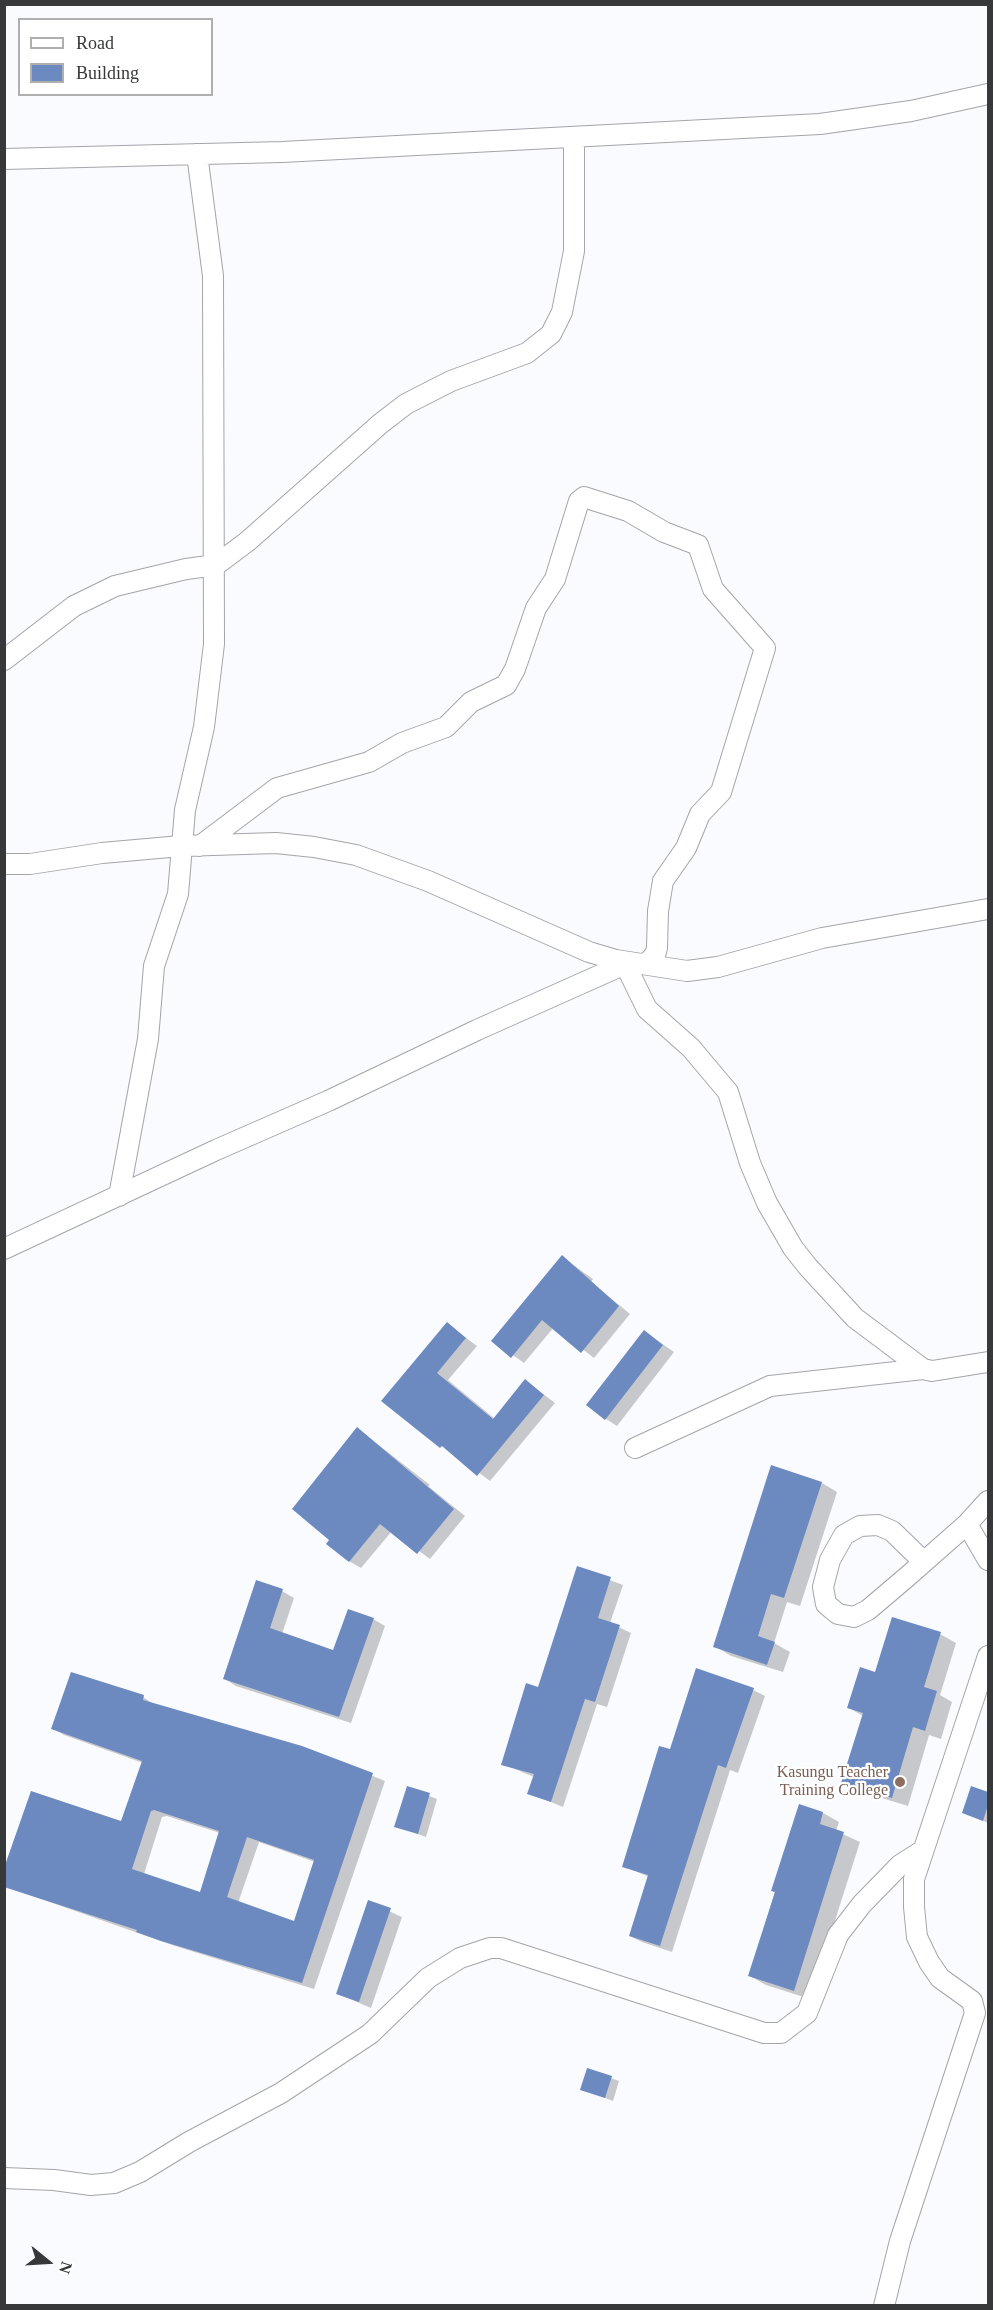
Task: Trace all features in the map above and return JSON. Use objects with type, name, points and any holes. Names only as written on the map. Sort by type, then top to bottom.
[{"type":"street","points":[[4,159],[197,154],[820,124],[911,111],[988,94]]},
{"type":"street","points":[[4,660],[74,606],[115,586],[186,568],[216,565],[248,541],[380,424],[406,404],[451,381],[527,353],[551,334],[562,312],[574,251],[574,137]]},
{"type":"street","points":[[119,1196],[148,1039],[154,966],[178,894],[190,846],[185,810],[211,683],[216,565],[213,276],[197,154]]},
{"type":"street","points":[[190,846],[277,788],[369,762],[402,743],[446,727],[471,702],[506,685],[515,669],[536,608],[555,579],[579,501],[584,497],[628,511],[668,534],[698,545],[713,589],[765,648],[721,792],[700,814],[686,848],[663,881],[658,911],[657,948],[655,955],[646,964]]},
{"type":"street","points":[[4,864],[30,864],[102,853],[190,846],[276,843],[357,855],[463,895],[590,952],[625,963],[699,971],[822,938],[988,909]]},
{"type":"street","points":[[4,1249],[625,963]]},
{"type":"street","points":[[625,963],[647,1009],[691,1048],[728,1092],[750,1163],[767,1203],[793,1248],[855,1318],[923,1369]]},
{"type":"street","points":[[635,1448],[770,1386],[923,1369],[932,1371],[988,1362]]},
{"type":"street","points":[[924,1562],[892,1531],[878,1525],[860,1526],[844,1535],[830,1560],[823,1587],[826,1604],[838,1614],[855,1617],[868,1610],[924,1562],[967,1524],[988,1501]]},
{"type":"street","points":[[967,1524],[988,1560]]},
{"type":"street","points":[[884,2306],[900,2241],[975,2013],[972,2001],[940,1978],[917,1937],[914,1879],[988,1656]]},
{"type":"street","points":[[4,2178],[54,2180],[91,2185],[114,2183],[140,2172],[189,2142],[281,2093],[369,2034],[428,1978],[460,1958],[490,1948],[501,1947],[764,2033],[782,2033],[807,2013],[838,1935],[862,1904],[900,1865],[922,1851]]},
{"type":"building","points":[[562,1255],[619,1306],[581,1353],[542,1320],[511,1358],[491,1341]]},
{"type":"building","points":[[447,1322],[466,1338],[437,1373],[493,1419],[525,1379],[544,1395],[477,1476],[442,1446],[440,1448],[381,1401]]},
{"type":"building","points":[[644,1330],[663,1345],[605,1420],[586,1405]]},
{"type":"building","points":[[357,1427],[454,1509],[417,1554],[380,1524],[349,1562],[326,1544],[329,1540],[292,1509]]},
{"type":"building","points":[[771,1465],[822,1482],[784,1598],[771,1594],[758,1636],[775,1642],[767,1665],[713,1647]]},
{"type":"building","points":[[577,1566],[611,1577],[598,1618],[620,1625],[595,1702],[585,1699],[551,1802],[527,1794],[534,1774],[501,1765],[526,1683],[538,1687]]},
{"type":"building","points":[[256,1580],[283,1589],[270,1628],[333,1650],[348,1609],[374,1618],[339,1717],[223,1679]]},
{"type":"building","points":[[892,1617],[941,1632],[924,1687],[937,1691],[925,1731],[913,1727],[892,1798],[841,1783],[863,1713],[847,1708],[860,1667],[875,1672]]},
{"type":"building","points":[[696,1668],[754,1688],[726,1768],[718,1765],[660,1946],[629,1936],[648,1875],[622,1867],[659,1746],[670,1749]]},
{"type":"building","points":[[71,1672],[144,1695],[143,1700],[302,1746],[373,1773],[302,1983],[161,1941],[136,1932],[137,1930],[4,1887],[4,1868],[31,1791],[121,1821],[142,1761],[51,1729]],"holes":[[[154,1810],[219,1831],[200,1892],[132,1869],[151,1811]],[[247,1837],[314,1860],[294,1921],[227,1897]]]},
{"type":"building","points":[[407,1786],[430,1793],[418,1834],[394,1827]]},
{"type":"building","points":[[971,1786],[988,1792],[988,1805],[983,1821],[962,1813]]},
{"type":"building","points":[[799,1804],[823,1812],[820,1824],[844,1832],[794,1991],[748,1976],[775,1892],[771,1891]]},
{"type":"building","points":[[368,1900],[391,1908],[359,2002],[336,1994]]},
{"type":"building","points":[[587,2068],[612,2076],[605,2098],[580,2090]]},
{"type":"place","name":"Kasungu Teacher Training College","points":[[900,1782]]}]
